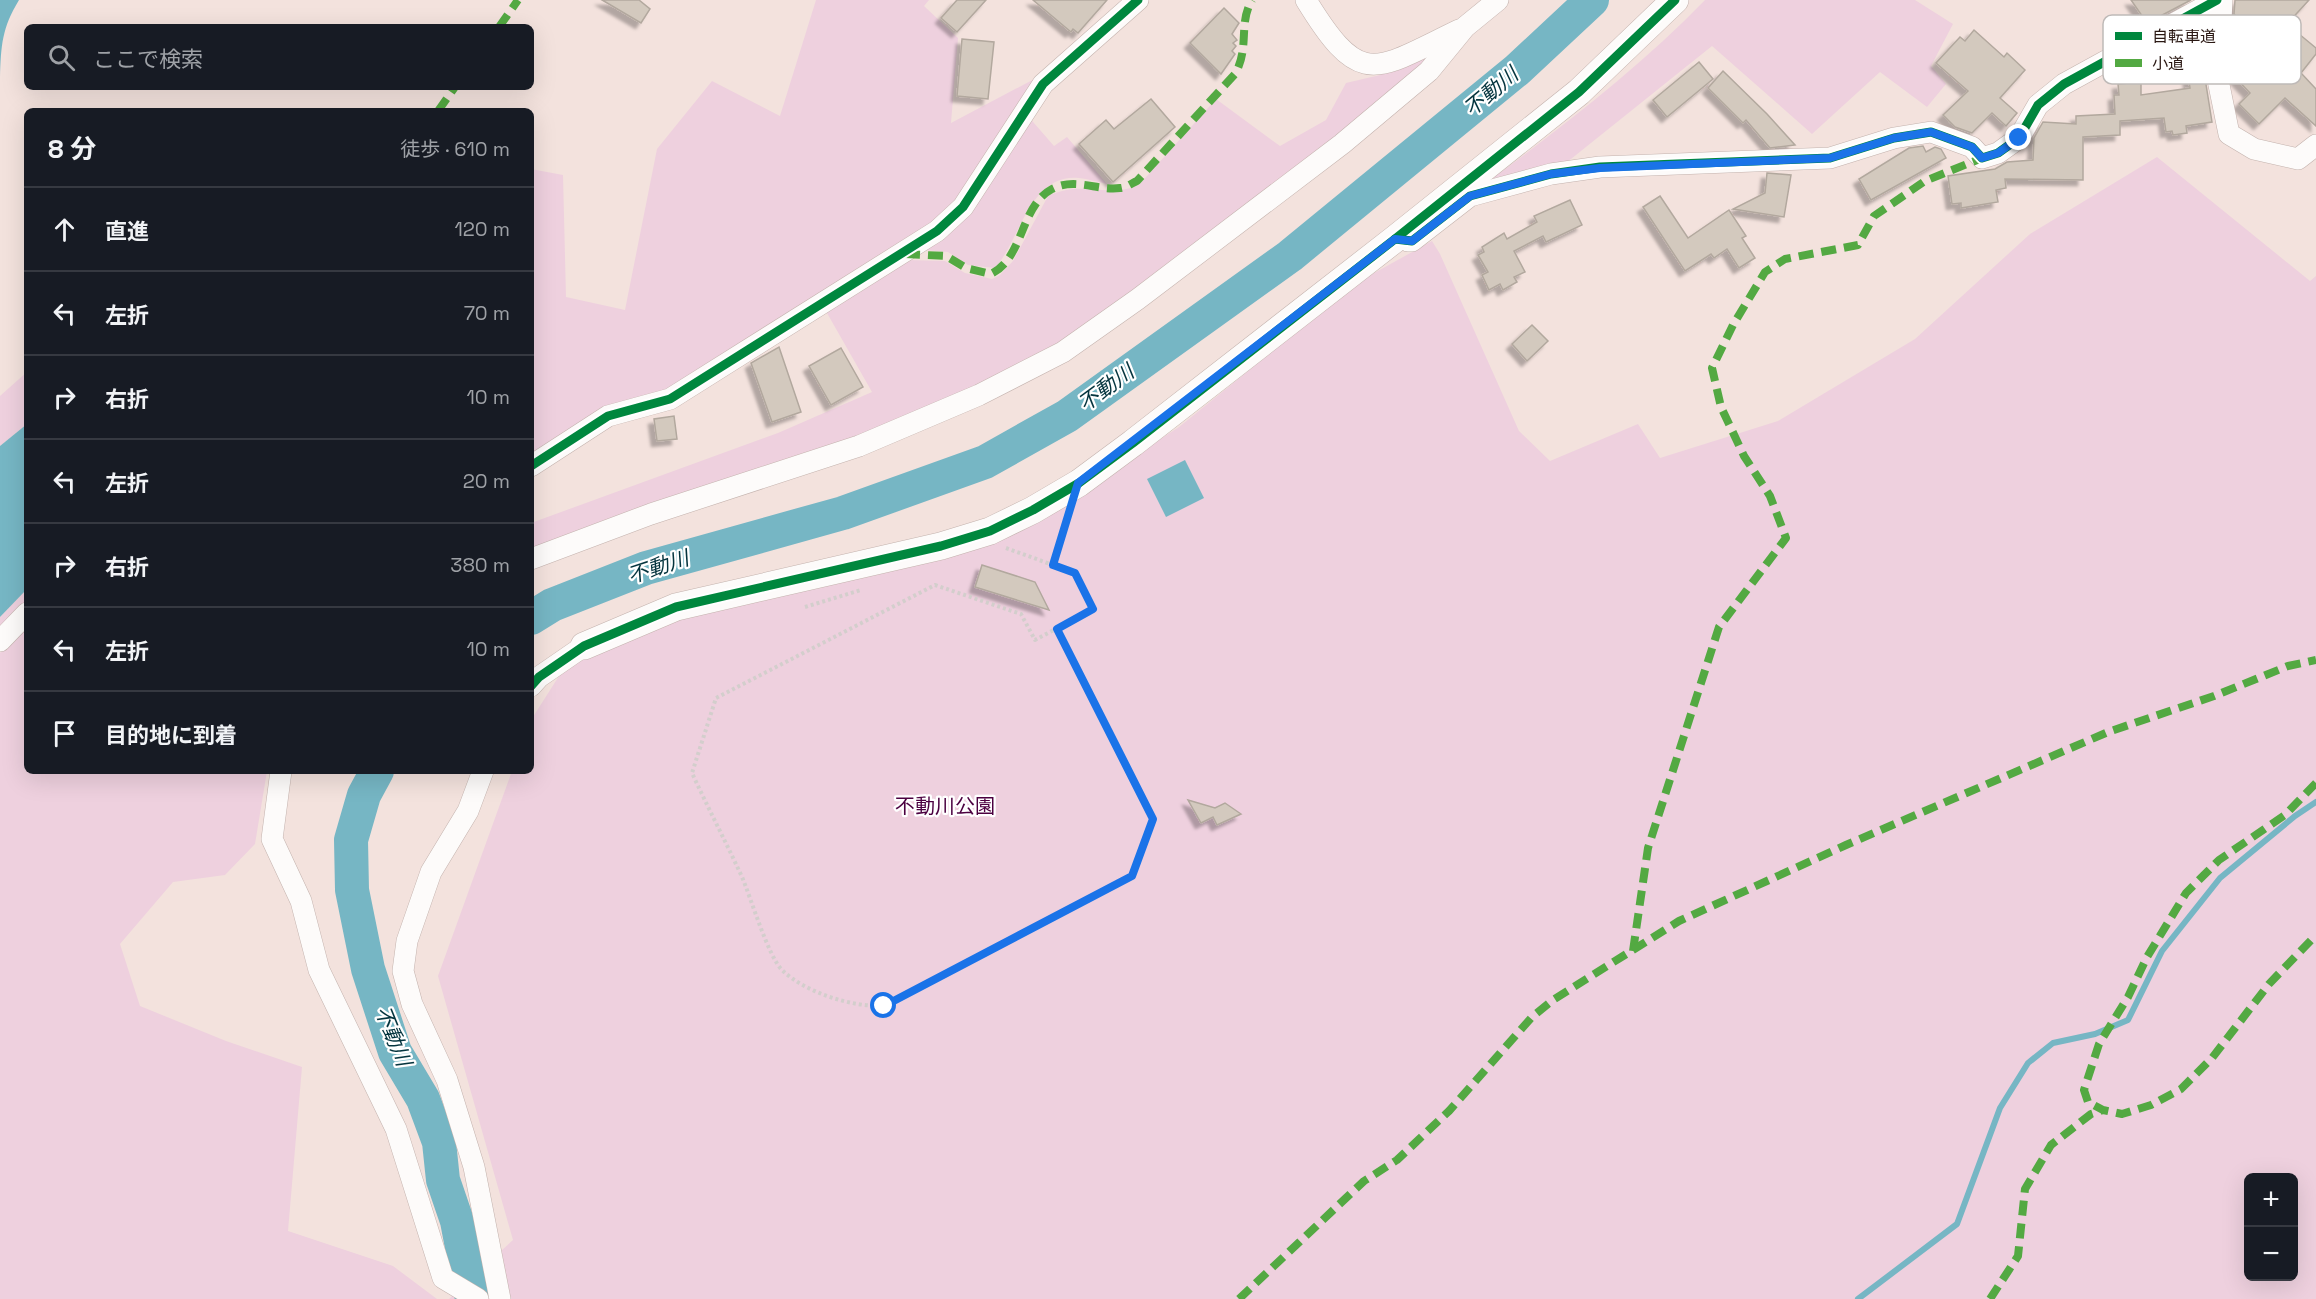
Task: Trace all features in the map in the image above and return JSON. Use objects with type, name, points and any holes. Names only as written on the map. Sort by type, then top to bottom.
[{"type":"street","points":[[534,464],[608,416],[670,399],[937,231],[963,207],[1043,84],[1138,0]]},
{"type":"street","points":[[1306,0],[1335,44],[1352,58],[1370,66],[1392,62],[1464,27],[1498,0]]},
{"type":"street","points":[[534,683],[584,646],[676,607],[866,564],[990,531],[1078,483],[1395,239],[1579,92],[1675,0]]},
{"type":"street","points":[[2190,15],[2217,0]]},
{"type":"street","points":[[2221,15],[2222,0]]},
{"type":"street","points":[[534,558],[651,514],[859,446],[979,395],[1047,362],[1138,299],[1342,144],[1429,71],[1464,27]]},
{"type":"street","points":[[1395,239],[1412,241],[1470,196],[1551,174],[1600,168],[1830,158],[1894,138],[1931,132],[1972,147],[1982,158],[1998,153],[2019,138],[2038,105],[2064,84],[2103,63]]},
{"type":"street","points":[[2219,84],[2229,134],[2254,149],[2298,159],[2316,145]]},
{"type":"street","points":[[0,641],[24,616]]},
{"type":"street","points":[[482,774],[468,811],[431,872],[407,941],[403,971],[412,1004],[447,1080],[474,1167],[500,1299]]},
{"type":"street","points":[[285,776],[272,839],[301,901],[319,970],[396,1129],[443,1278],[478,1299]]},
{"type":"path","points":[[1057,629],[1153,819],[1132,876],[884,1006],[870,1006],[828,996],[802,984],[781,969],[742,877],[692,773],[716,698],[935,585],[1021,614],[1035,640],[1093,609],[1075,573],[1053,565],[1078,483]]},
{"type":"green space","points":[[816,0],[929,0],[924,6],[958,38],[951,123],[1040,76],[958,204],[934,226],[668,393],[534,458],[534,170],[563,175],[566,297],[625,310],[657,149],[712,81],[780,116]]},
{"type":"green space","points":[[1705,0],[1915,0],[1953,24],[1931,66],[1946,84],[1927,107],[1880,72],[1812,134],[1712,46],[1566,163],[1485,184],[1626,74]]},
{"type":"green space","points":[[1438,43],[1422,64],[1336,137],[1133,292],[1059,345],[976,387],[856,438],[534,548],[534,522],[778,433],[872,392],[823,306],[907,260],[945,261],[965,273],[992,279],[1000,275],[1013,261],[1048,196],[1073,189],[1116,190],[1139,185],[1216,99],[1280,146],[1326,120],[1346,83],[1380,75]]},
{"type":"green space","points":[[1027,115],[1054,146],[1067,137],[1107,184],[1079,178],[1062,180],[1048,186],[1037,197],[995,268],[968,265],[948,252],[914,249]]},
{"type":"green space","name":"不動川公園","points":[[2157,157],[2310,281],[2316,276],[2316,1299],[449,1299],[513,1240],[438,976],[511,774],[534,774],[534,715],[559,676],[578,660],[642,628],[1038,518],[1179,427],[1358,282],[1432,241],[1440,254],[1519,431],[1550,461],[1638,424],[1660,458],[1778,421],[1915,339],[2030,234]]},
{"type":"green space","points":[[24,375],[24,426],[0,446],[0,396]]},
{"type":"green space","points":[[24,592],[24,606],[0,628],[0,617]]},
{"type":"green space","points":[[24,627],[24,774],[267,774],[255,844],[225,875],[173,882],[120,944],[140,1006],[226,1041],[302,1067],[288,1231],[393,1266],[437,1299],[0,1299],[0,653]]},
{"type":"water","points":[[0,0],[19,0],[3,37],[0,78]]},
{"type":"water","points":[[24,426],[24,592],[0,617],[0,446]]},
{"type":"water","points":[[1185,460],[1204,498],[1166,517],[1147,479]]},
{"type":"building","points":[[602,0],[639,0],[650,9],[641,23]]},
{"type":"building","points":[[957,0],[986,0],[957,32],[941,18]]},
{"type":"building","points":[[1033,0],[1107,0],[1078,33],[1073,29],[1071,32]]},
{"type":"building","points":[[2131,0],[2191,0],[2162,15],[2141,15]]},
{"type":"building","points":[[2235,0],[2309,0],[2295,15],[2234,14]]},
{"type":"building","points":[[1224,8],[1239,23],[1232,34],[1237,40],[1233,43],[1236,46],[1232,51],[1235,54],[1221,74],[1190,43]]},
{"type":"building","points":[[1974,30],[2004,57],[2007,53],[2025,70],[2000,98],[2017,113],[2006,126],[1992,113],[1972,133],[1955,127],[1943,115],[1968,91],[1936,63],[1960,37],[1965,41]]},
{"type":"building","points":[[2301,36],[2316,48],[2316,54],[2301,73]]},
{"type":"building","points":[[962,39],[994,42],[988,99],[957,96]]},
{"type":"building","points":[[1699,62],[1713,79],[1667,117],[1653,100]]},
{"type":"building","points":[[1723,71],[1795,145],[1770,148],[1746,120],[1743,123],[1708,88]]},
{"type":"building","points":[[2301,73],[2316,89],[2316,126],[2285,98],[2259,124],[2239,104],[2250,93],[2241,84],[2301,84]]},
{"type":"building","points":[[2118,84],[2141,84],[2141,95],[2190,88],[2189,84],[2206,84],[2212,122],[2186,126],[2187,133],[2173,135],[2172,131],[2166,132],[2164,118],[2120,121],[2120,135],[2083,137],[2083,180],[2005,179],[2006,188],[1996,190],[1998,202],[1961,208],[1961,203],[1952,204],[1948,176],[1995,169],[2007,162],[2033,160],[2034,138],[2043,122],[2076,124],[2076,116],[2115,114],[2114,95],[2119,95]]},
{"type":"building","points":[[1151,99],[1175,127],[1113,182],[1079,144],[1106,120],[1114,129]]},
{"type":"building","points":[[1923,146],[1926,152],[1935,147],[1941,149],[1946,158],[1871,200],[1859,179],[1909,148]]},
{"type":"building","points":[[1767,173],[1791,175],[1784,217],[1733,209],[1765,193]]},
{"type":"building","points":[[1660,196],[1688,238],[1729,210],[1746,236],[1742,238],[1755,258],[1739,268],[1727,249],[1714,258],[1711,254],[1685,271],[1643,207]]},
{"type":"building","points":[[1570,200],[1582,225],[1546,242],[1543,236],[1514,251],[1525,272],[1514,277],[1517,282],[1503,290],[1500,284],[1489,290],[1482,275],[1488,272],[1478,255],[1484,252],[1482,247],[1504,233],[1507,239],[1537,222],[1534,216]]},
{"type":"building","points":[[1532,325],[1548,341],[1527,361],[1512,344]]},
{"type":"building","points":[[779,347],[801,412],[772,422],[751,363]]},
{"type":"building","points":[[841,348],[863,387],[831,405],[809,366]]},
{"type":"building","points":[[674,416],[677,439],[657,441],[654,419]]},
{"type":"building","points":[[982,565],[1035,582],[1049,610],[975,587]]},
{"type":"building","points":[[1188,800],[1215,808],[1225,803],[1241,814],[1217,825],[1213,817],[1201,823]]},
{"type":"waterway","name":"不動川","points":[[534,616],[552,605],[646,568],[843,513],[985,462],[1067,416],[1290,256],[1517,70],[1592,0]]},
{"type":"waterway","name":"不動川","points":[[375,774],[364,795],[351,840],[352,890],[368,969],[395,1052],[423,1099],[439,1142],[443,1180],[457,1221],[472,1299]]},
{"type":"waterway","points":[[1858,1299],[1957,1224],[2000,1108],[2028,1063],[2053,1043],[2095,1034],[2128,1020],[2162,951],[2220,878],[2295,816],[2316,802]]},
{"type":"marked path","points":[[501,24],[518,0]]},
{"type":"marked path","points":[[905,254],[946,256],[966,268],[991,274],[1010,256],[1034,207],[1052,189],[1069,184],[1120,188],[1137,181],[1235,74],[1242,55],[1246,18],[1252,0]]},
{"type":"marked path","points":[[440,108],[453,90]]},
{"type":"marked path","points":[[1633,951],[1648,848],[1719,627],[1786,538],[1770,496],[1744,456],[1721,407],[1712,368],[1733,325],[1765,272],[1785,259],[1858,245],[1874,216],[1925,181],[1982,158]]},
{"type":"marked path","points":[[1239,1299],[1364,1181],[1397,1160],[1449,1111],[1532,1017],[1553,1000],[1679,921],[1846,845],[2108,732],[2214,696],[2288,666],[2316,660]]},
{"type":"marked path","points":[[2316,783],[2285,815],[2219,860],[2186,893],[2147,957],[2128,997],[2099,1044],[2084,1090],[2088,1102],[2103,1110],[2122,1114],[2151,1105],[2181,1089],[2212,1058],[2269,984],[2316,935]]},
{"type":"marked path","points":[[1990,1299],[2018,1256],[2025,1189],[2051,1145],[2091,1114],[2103,1110]]},
{"type":"cycle path","points":[[534,464],[608,416],[670,399],[937,231],[963,207],[1043,84],[1138,0]]},
{"type":"cycle path","points":[[534,683],[584,646],[676,607],[941,546],[990,531],[1033,510],[1079,483],[1395,239],[1579,92],[1675,0]]},
{"type":"cycle path","points":[[2190,15],[2217,0]]},
{"type":"cycle path","points":[[1395,239],[1412,241],[1470,196],[1551,174],[1600,167],[1830,158],[1894,138],[1931,132],[1972,147],[1982,158],[1998,153],[2019,138],[2038,105],[2064,84],[2103,63]]},
{"type":"route","points":[[884,1006],[1132,876],[1153,819],[1057,629],[1093,609],[1075,573],[1053,565],[1078,483],[1133,444],[1395,239],[1412,241],[1470,196],[1551,174],[1600,168],[1830,158],[1894,138],[1931,132],[1972,147],[1982,158],[1998,153],[2019,138]]}]
